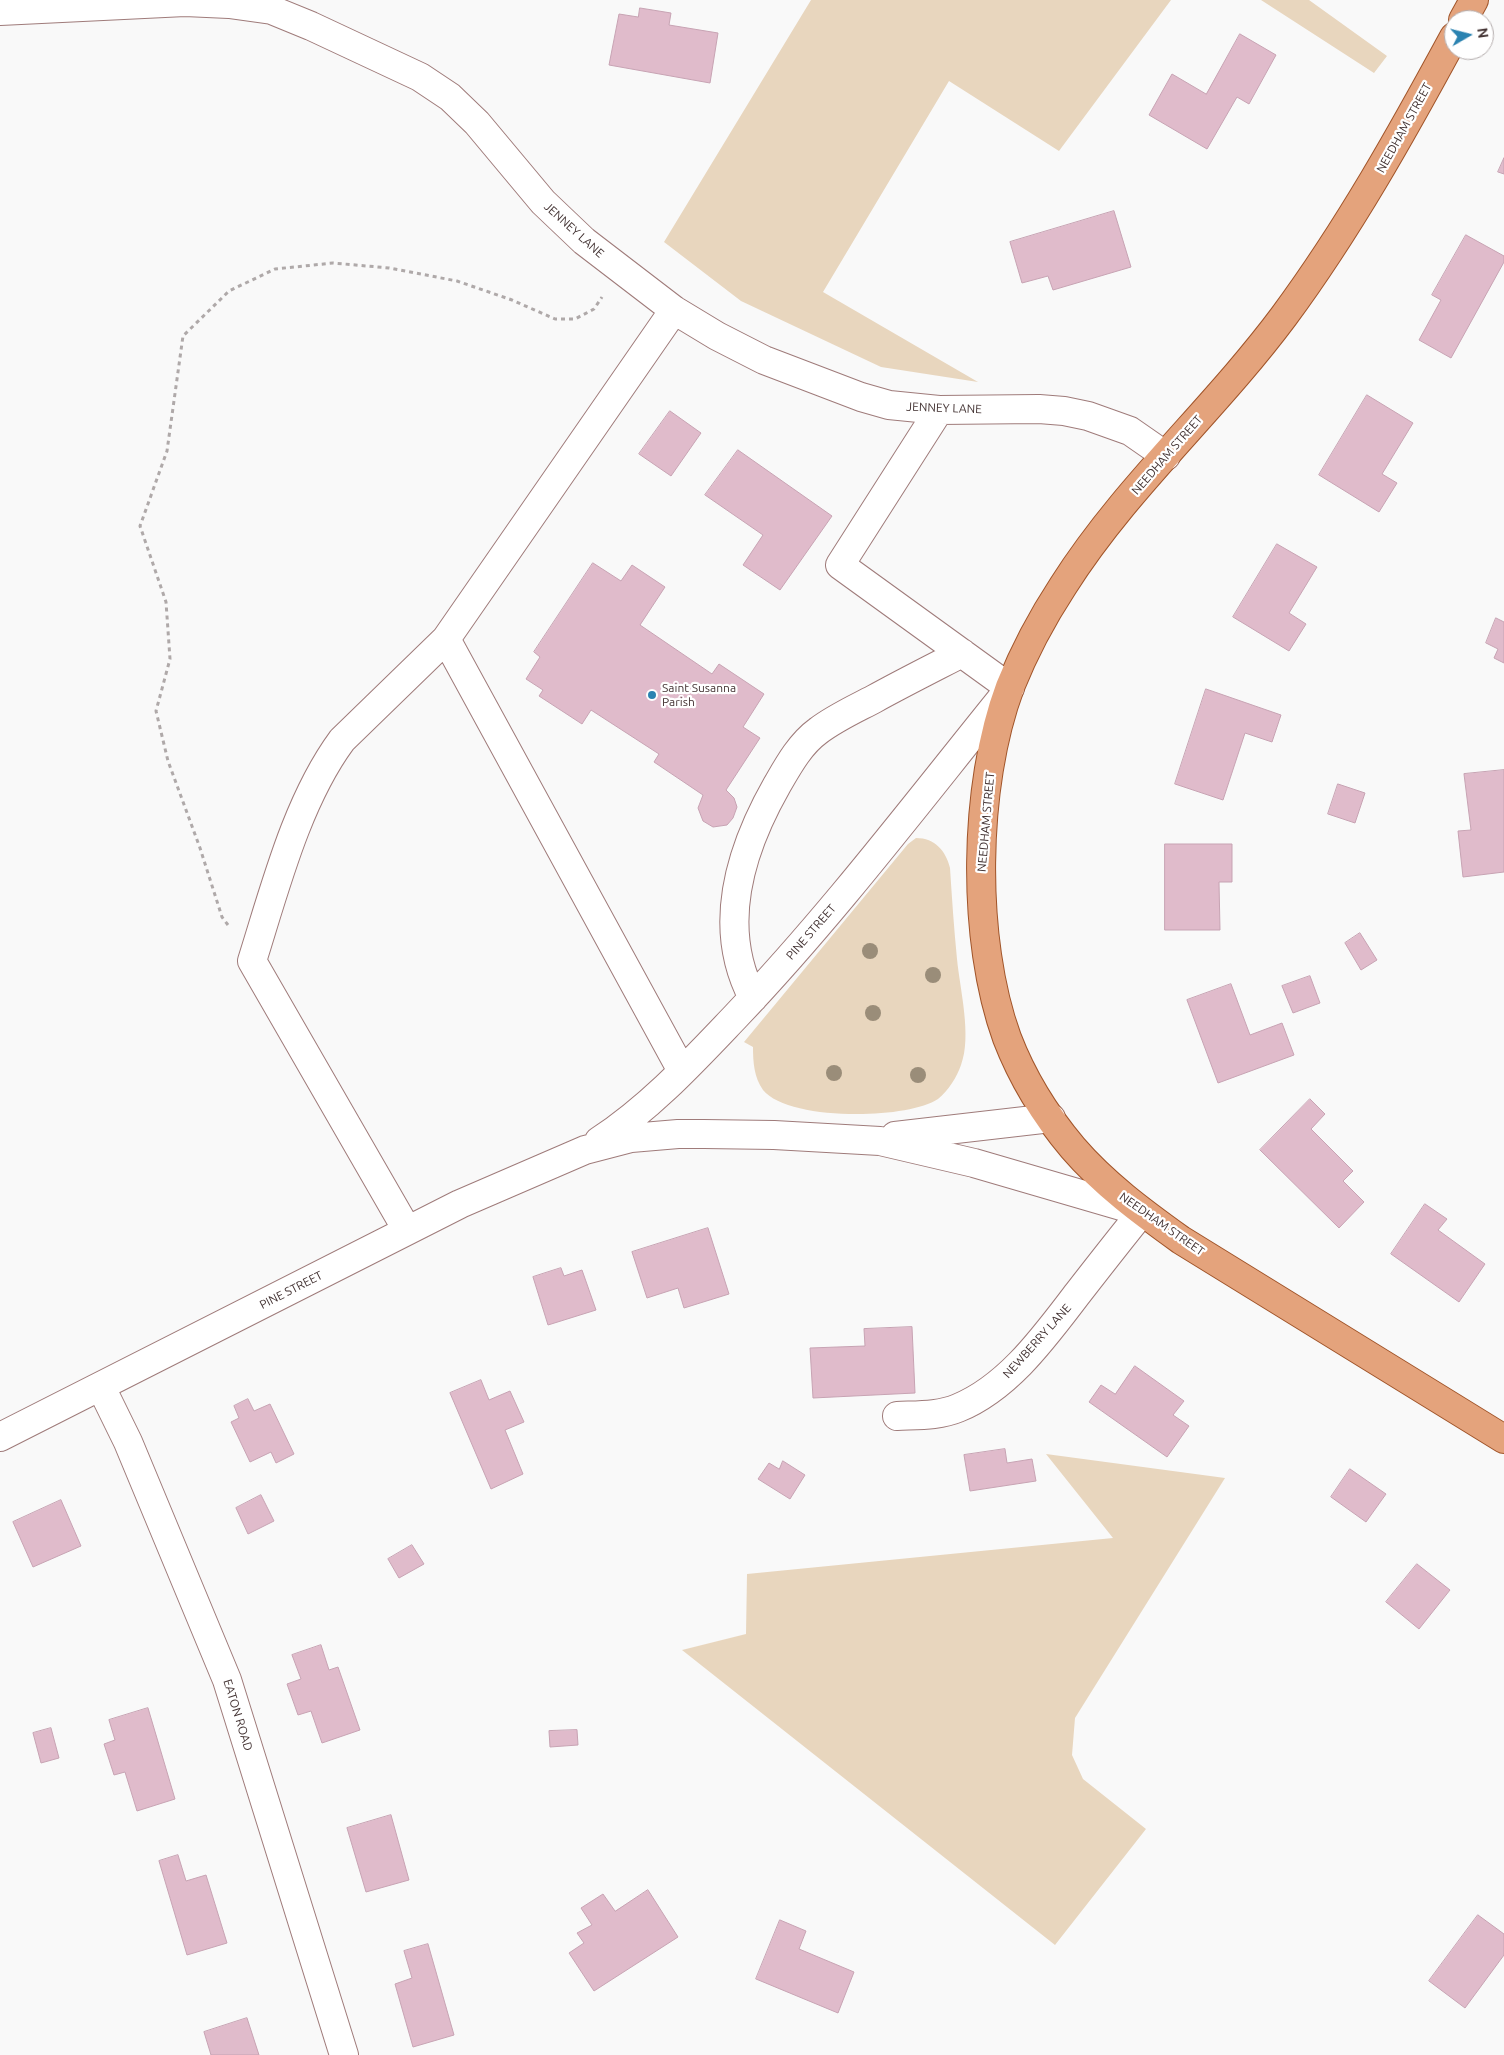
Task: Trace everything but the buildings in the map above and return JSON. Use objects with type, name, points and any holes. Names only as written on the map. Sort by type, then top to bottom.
[{"type":"main road","name":"NEEDHAM STREET","points":[[1444,55],[1376,179],[1314,276],[1253,354],[1110,520],[1064,583],[1046,613],[1010,688],[998,731],[986,795],[981,878],[984,931],[996,1000],[1008,1041],[1029,1082],[1051,1118],[1071,1146],[1095,1172],[1142,1212],[1181,1240],[1504,1439]]},
{"type":"street","name":"JENNEY LANE","points":[[0,11],[185,2],[229,4],[272,10],[311,26],[420,77],[450,98],[477,123],[543,202],[584,241],[674,310],[717,336],[764,360],[888,405],[939,410],[1039,409],[1064,411],[1088,416],[1130,431],[1166,456]]},
{"type":"street","points":[[407,1230],[252,960],[277,881],[304,807],[330,757],[342,740],[446,639],[674,310]]},
{"type":"street","points":[[939,410],[840,565],[1010,688]]},
{"type":"street","points":[[446,639],[682,1072]]},
{"type":"street","points":[[753,998],[740,968],[736,947],[734,924],[735,897],[748,844],[772,793],[787,767],[802,747],[817,732],[836,718],[962,653]]},
{"type":"street","name":"PINE STREET","points":[[586,1150],[628,1119],[682,1072],[753,998],[821,922],[1010,688]]},
{"type":"street","name":"PINE STREET","points":[[0,1437],[407,1230],[501,1185],[586,1150],[631,1138],[678,1134],[853,1139],[912,1135],[1051,1118]]},
{"type":"street","name":"PINE STREET","points":[[853,1139],[904,1146],[952,1157],[1142,1212]]},
{"type":"street","name":"NEWBERRY LANE","points":[[897,1416],[937,1413],[956,1409],[974,1400],[1005,1377],[1056,1322],[1142,1212]]},
{"type":"street","name":"EATON ROAD","points":[[101,1387],[128,1442],[227,1680],[344,2055]]},
{"type":"path","points":[[252,960],[222,917],[200,848],[168,761],[156,711],[170,659],[166,602],[140,526],[167,451],[182,336],[229,291],[275,269],[333,264],[398,270],[457,281],[512,300],[555,319],[575,319],[594,309],[620,270]]},
{"type":"shaded area","points":[[811,0],[1171,0],[1059,151],[949,81],[823,292],[978,382],[881,367],[741,301],[664,242]]},
{"type":"shaded area","points":[[1261,0],[1309,0],[1387,56],[1374,73]]},
{"type":"shaded area","points":[[916,838],[929,840],[939,847],[946,856],[950,868],[957,959],[965,1027],[964,1053],[957,1074],[949,1088],[938,1099],[922,1106],[901,1111],[875,1114],[821,1112],[796,1107],[776,1100],[763,1090],[760,1085],[755,1069],[753,1047],[744,1042],[908,844]]},
{"type":"shaded area","points":[[1046,1454],[1225,1478],[1075,1718],[1072,1755],[1083,1779],[1146,1829],[1055,1945],[682,1650],[746,1634],[747,1574],[1113,1538]]},
{"type":"place","name":"Saint Susanna Parish","points":[[652,695]]}]
